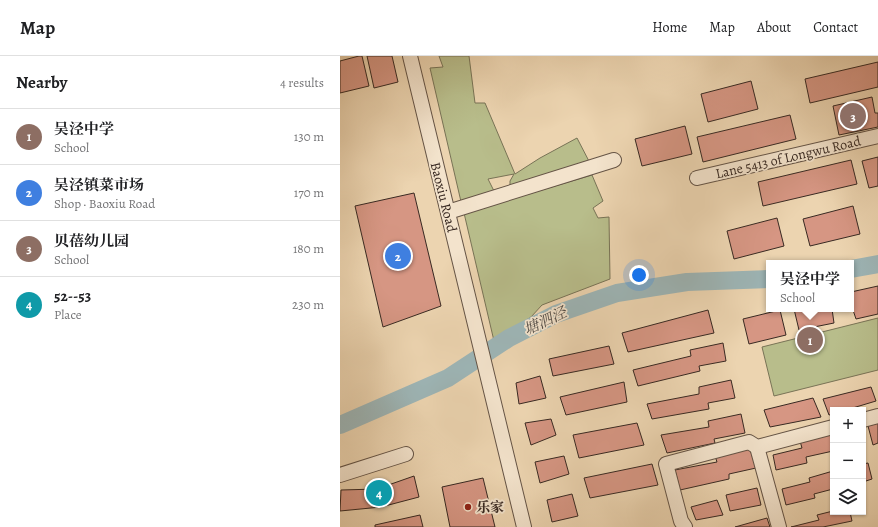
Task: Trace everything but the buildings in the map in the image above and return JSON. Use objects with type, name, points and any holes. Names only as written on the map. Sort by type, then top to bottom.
[{"type":"street","name":"Baoxiu Road","points":[[410,56],[524,527]]},
{"type":"street","name":"Lane 5413 of Longwu Road","points":[[697,178],[878,136]]},
{"type":"street","points":[[448,212],[614,160]]},
{"type":"street","points":[[866,419],[878,416]]},
{"type":"street","points":[[757,447],[830,429]]},
{"type":"street","points":[[685,527],[681,521],[666,464],[749,442],[757,447],[779,527]]},
{"type":"street","points":[[340,475],[406,454]]},
{"type":"green space","points":[[439,56],[469,56],[475,103],[485,103],[515,174],[540,158],[577,138],[592,167],[510,189],[510,181],[514,174],[488,179],[496,195],[462,206],[430,68],[443,67]]},
{"type":"green space","points":[[592,175],[603,201],[593,208],[598,218],[609,217],[610,279],[542,305],[531,317],[494,341],[464,213]]},
{"type":"green space","points":[[878,318],[878,370],[774,396],[762,347]]},
{"type":"waterway","name":"塘泗泾","points":[[854,268],[878,264]]},
{"type":"waterway","name":"塘泗泾","points":[[340,425],[448,378],[509,338],[556,314],[617,293],[687,282],[766,279]]},
{"type":"place","name":"贝蓓幼儿园","points":[[853,116]]},
{"type":"place","name":"吴泾镇菜市场","points":[[398,256]]},
{"type":"place","name":"吴泾中学","points":[[810,340]]},
{"type":"place","name":"52--53","points":[[379,493]]},
{"type":"place","name":"乐家","points":[[468,507]]}]
